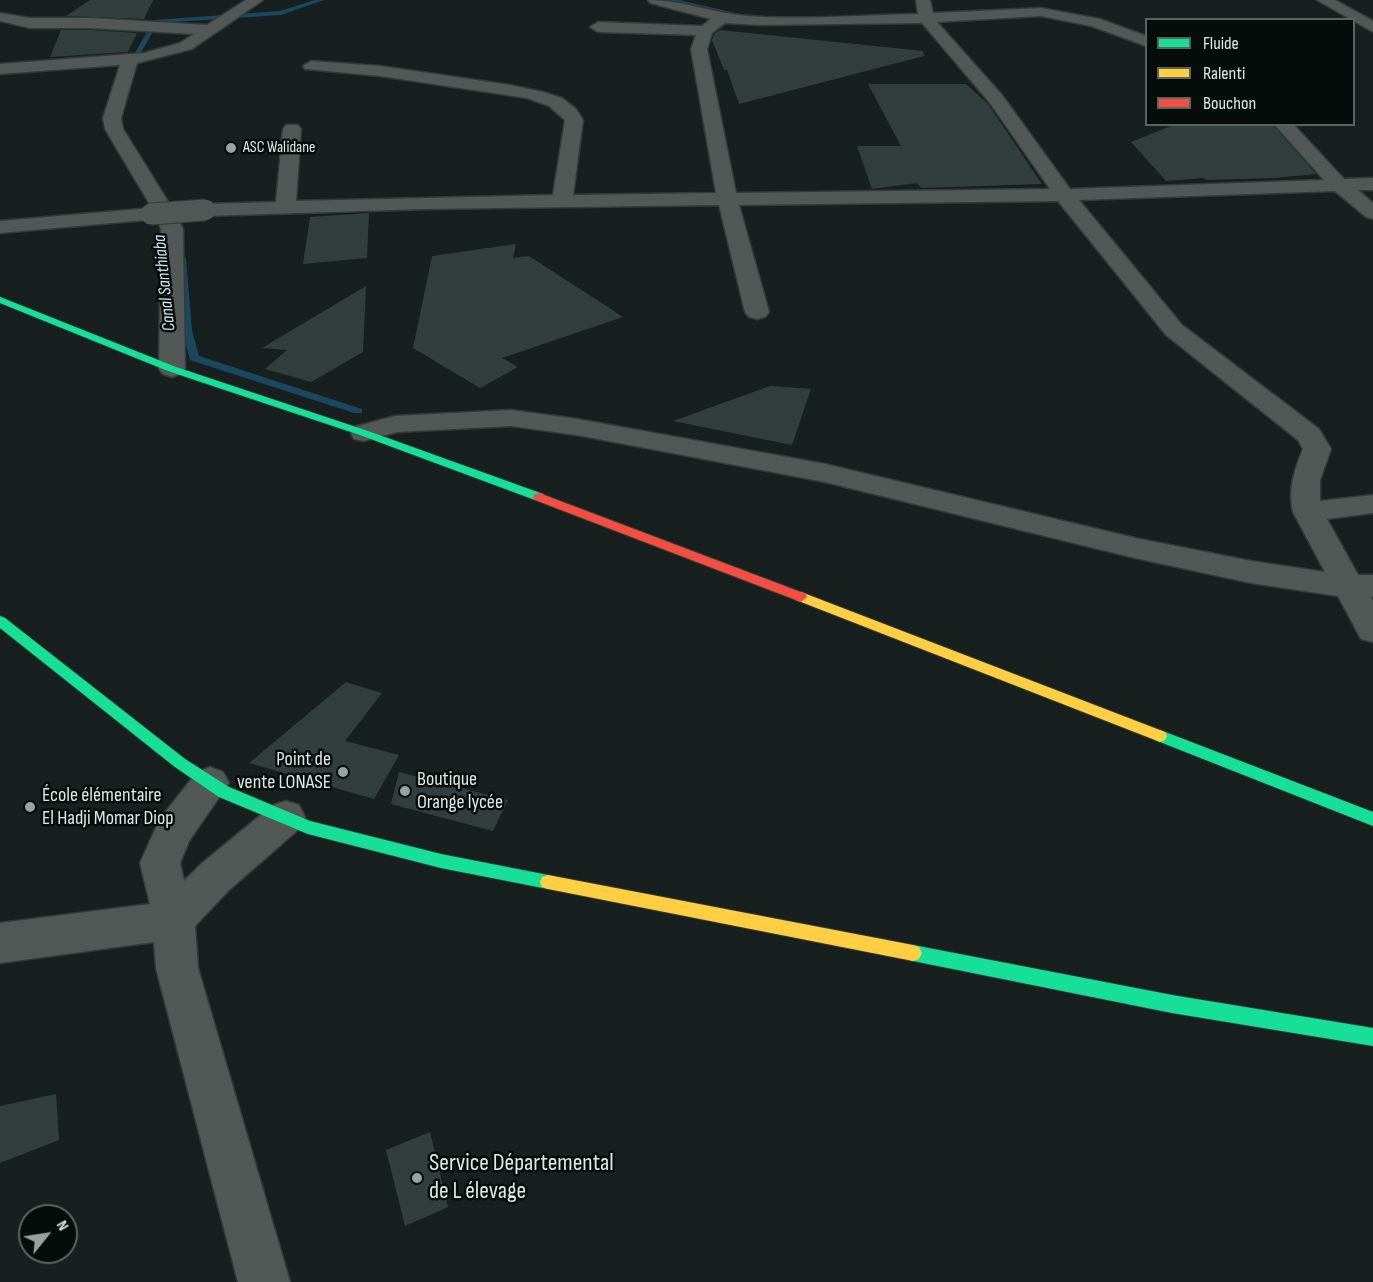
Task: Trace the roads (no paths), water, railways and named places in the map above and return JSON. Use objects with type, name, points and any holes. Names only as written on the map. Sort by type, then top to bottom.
[{"type":"street","points":[[0,69],[130,59],[164,54],[186,46],[256,0]]},
{"type":"street","points":[[655,0],[722,18],[810,21],[925,9],[1041,12],[1095,22],[1145,41]]},
{"type":"street","points":[[1324,0],[1373,27]]},
{"type":"street","points":[[925,9],[996,99],[1064,195],[1174,330],[1309,435],[1317,449],[1308,469],[1303,494],[1308,512],[1361,586],[1373,630]]},
{"type":"street","points":[[0,17],[30,22],[210,30]]},
{"type":"street","points":[[722,18],[705,31],[699,49],[727,200],[757,312]]},
{"type":"street","points":[[598,27],[705,31]]},
{"type":"street","points":[[130,59],[112,118],[114,129],[164,211],[172,229],[172,369]]},
{"type":"street","points":[[310,66],[380,71],[510,90],[529,93],[560,104],[570,111],[574,120],[562,202]]},
{"type":"street","points":[[1285,126],[1339,185],[1373,213]]},
{"type":"street","points":[[286,206],[292,129]]},
{"type":"street","points":[[0,227],[205,210],[286,206],[1064,195],[1373,184]]},
{"type":"street","points":[[0,300],[172,369],[364,433],[824,605],[1373,819]]},
{"type":"street","points":[[364,433],[395,424],[511,418],[577,427],[825,474],[1135,548],[1239,570],[1361,586]]},
{"type":"street","points":[[1308,512],[1373,504]]},
{"type":"street","points":[[0,621],[145,736],[210,783],[224,792],[308,827],[452,864],[1172,1004],[1373,1037]]},
{"type":"street","points":[[210,783],[173,832],[160,863],[174,920],[177,968],[264,1282]]},
{"type":"street","points":[[0,943],[174,920],[215,878],[286,818]]},
{"type":"waterway","points":[[132,70],[136,56],[156,21],[281,13],[321,0]]},
{"type":"waterway","points":[[671,0],[740,16],[795,18]]},
{"type":"waterway","name":"Canal Santhiaba","points":[[182,258],[187,330],[194,358],[358,411]]},
{"type":"place","name":"ASC Walidane","points":[[231,148]]},
{"type":"place","name":"Point de vente LONASE","points":[[343,772]]},
{"type":"place","name":"Boutique Orange lycée","points":[[405,791]]},
{"type":"place","name":"École élémentaire El Hadji Momar Diop","points":[[30,807]]},
{"type":"place","name":"Service Départemental de L élevage","points":[[417,1178]]}]
